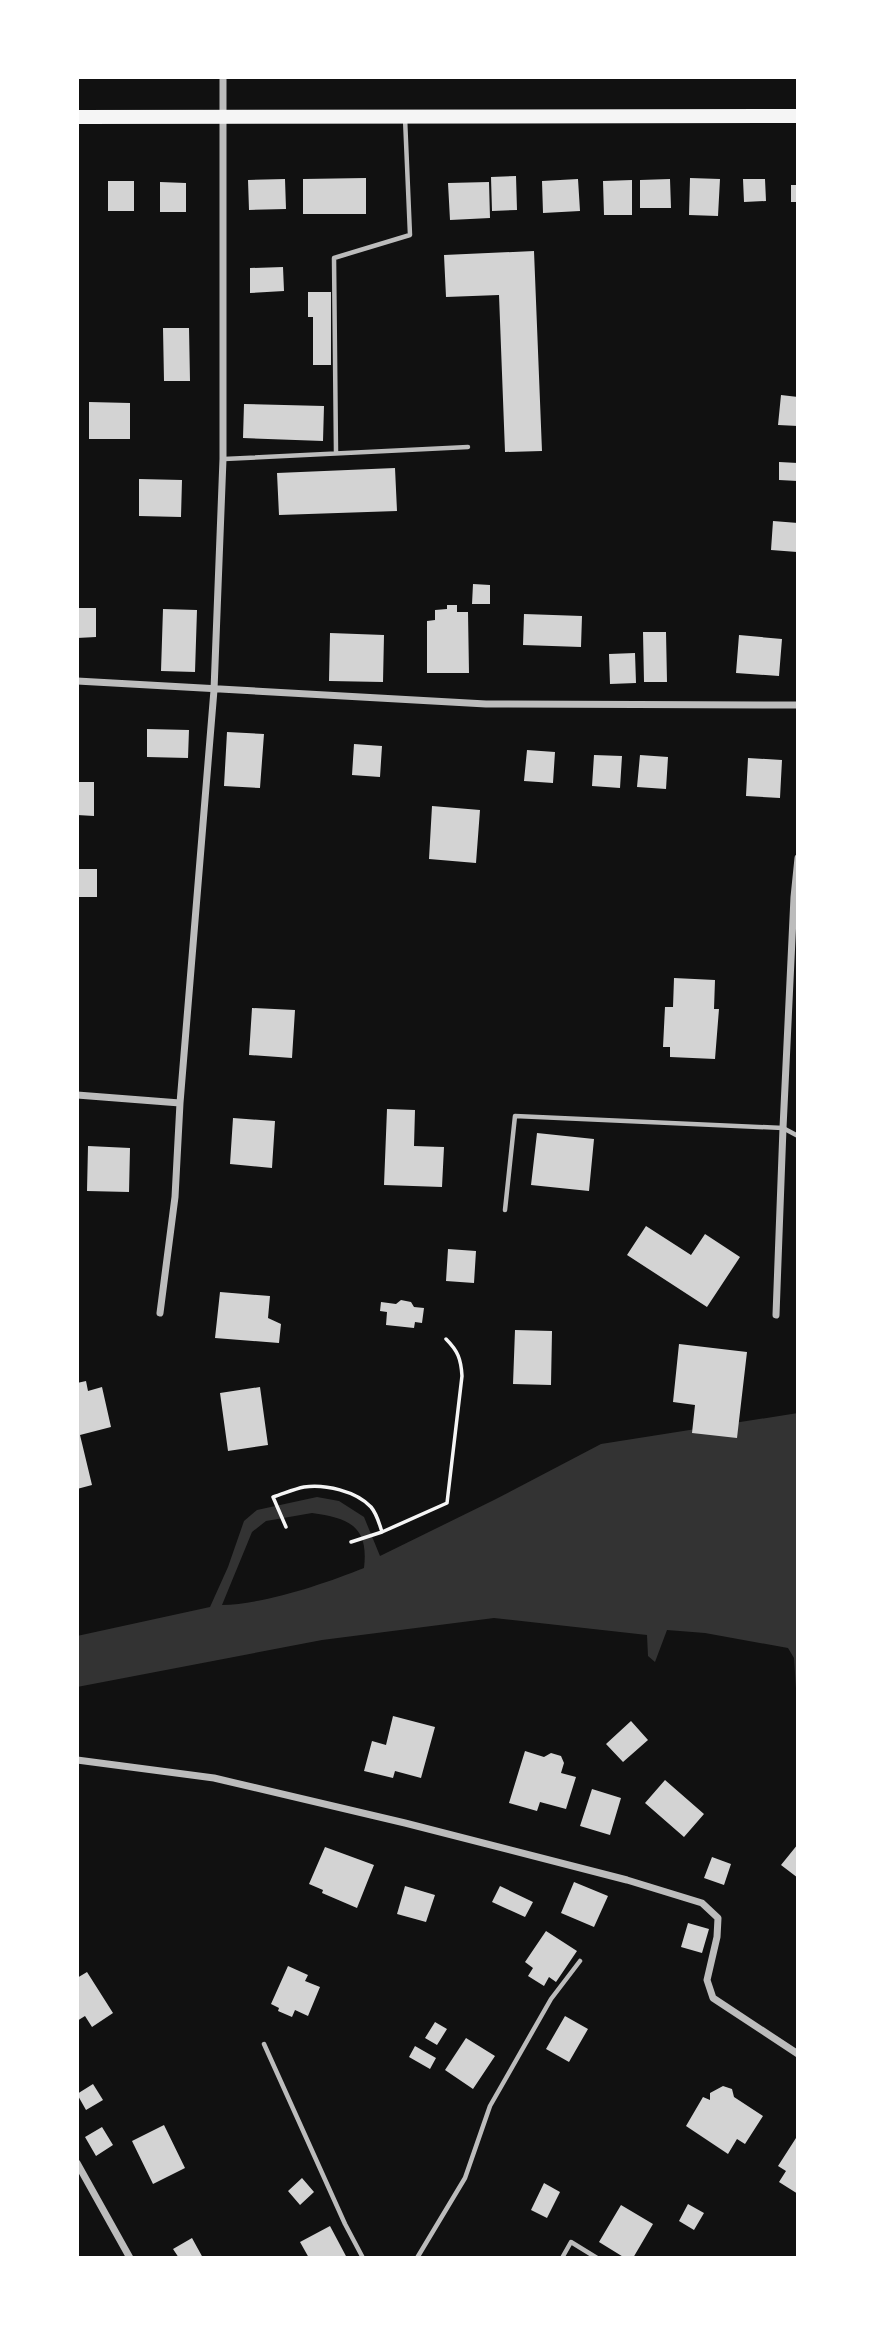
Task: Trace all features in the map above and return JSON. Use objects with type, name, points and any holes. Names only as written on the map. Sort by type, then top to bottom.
[{"type":"main road","points":[[77,117],[798,116]]},
{"type":"street","points":[[160,1313],[175,1197],[180,1103],[214,690],[223,460],[223,77]]},
{"type":"street","points":[[77,681],[486,704],[798,705]]},
{"type":"street","points":[[776,1315],[794,897],[798,858]]},
{"type":"street","points":[[77,1094],[180,1103]]},
{"type":"street","points":[[77,1760],[214,1778],[575,1867],[702,1903],[718,1918],[717,1937],[707,1980],[713,1998],[798,2054]]},
{"type":"street","points":[[77,2163],[130,2258]]},
{"type":"lane","points":[[336,452],[334,258],[410,235],[405,117]]},
{"type":"lane","points":[[223,460],[468,447]]},
{"type":"lane","points":[[505,1210],[515,1116],[783,1128],[798,1136]]},
{"type":"lane","points":[[417,2258],[465,2178],[496,2095],[551,1999],[580,1961]]},
{"type":"lane","points":[[264,2044],[363,2258]]},
{"type":"lane","points":[[562,2258],[571,2242],[597,2258]]},
{"type":"path","points":[[351,1542],[382,1532],[447,1503],[462,1376],[458,1351],[446,1339]]},
{"type":"path","points":[[286,1527],[273,1497],[304,1487],[330,1488],[350,1493],[370,1506],[382,1532]]},
{"type":"shaded area","points":[[798,1413],[798,1719],[794,1658],[788,1648],[705,1633],[667,1630],[655,1662],[648,1656],[647,1635],[494,1618],[322,1640],[77,1687],[77,1636],[210,1607],[244,1521],[257,1510],[317,1497],[339,1501],[364,1517],[380,1556],[601,1444]],"holes":[[[312,1513],[346,1522],[360,1533],[365,1554],[364,1568],[275,1597],[222,1605],[252,1532],[266,1521]]]},
{"type":"building","points":[[516,176],[517,210],[492,211],[491,177]]},
{"type":"building","points":[[366,178],[366,214],[303,214],[303,179]]},
{"type":"building","points":[[690,178],[720,179],[718,216],[689,215]]},
{"type":"building","points":[[285,179],[286,209],[249,210],[248,180]]},
{"type":"building","points":[[578,179],[580,211],[543,213],[542,181]]},
{"type":"building","points":[[670,179],[671,208],[640,208],[640,180]]},
{"type":"building","points":[[743,179],[765,179],[766,201],[744,202]]},
{"type":"building","points":[[632,180],[632,215],[604,215],[603,181]]},
{"type":"building","points":[[108,181],[134,181],[134,211],[108,211]]},
{"type":"building","points":[[160,182],[186,183],[186,212],[160,212]]},
{"type":"building","points":[[489,182],[490,218],[450,220],[448,183]]},
{"type":"building","points":[[791,185],[798,185],[798,202],[791,202]]},
{"type":"building","points":[[534,251],[542,451],[505,452],[499,295],[446,297],[444,255]]},
{"type":"building","points":[[283,267],[284,291],[250,293],[250,268]]},
{"type":"building","points":[[308,292],[331,292],[331,365],[313,365],[313,317],[308,317]]},
{"type":"building","points":[[163,328],[189,328],[190,381],[164,381]]},
{"type":"building","points":[[781,395],[798,397],[798,426],[778,425]]},
{"type":"building","points":[[89,402],[130,403],[130,439],[89,439]]},
{"type":"building","points":[[244,404],[324,406],[323,441],[243,438]]},
{"type":"building","points":[[779,462],[798,463],[798,481],[779,480]]},
{"type":"building","points":[[395,468],[397,511],[279,515],[277,473]]},
{"type":"building","points":[[139,479],[182,480],[181,517],[139,516]]},
{"type":"building","points":[[773,521],[798,523],[797,552],[771,550]]},
{"type":"building","points":[[473,584],[490,585],[490,604],[472,604]]},
{"type":"building","points":[[447,605],[457,605],[457,612],[468,612],[469,673],[427,673],[427,621],[435,620],[435,610],[447,609]]},
{"type":"building","points":[[77,608],[96,608],[96,637],[77,638]]},
{"type":"building","points":[[163,609],[197,610],[195,672],[161,671]]},
{"type":"building","points":[[524,614],[582,616],[581,647],[523,645]]},
{"type":"building","points":[[643,632],[666,632],[667,682],[644,682]]},
{"type":"building","points":[[330,633],[384,635],[383,682],[329,681]]},
{"type":"building","points":[[739,635],[782,639],[779,676],[736,673]]},
{"type":"building","points":[[635,653],[636,683],[610,684],[609,654]]},
{"type":"building","points":[[147,729],[189,730],[188,758],[147,757]]},
{"type":"building","points":[[227,732],[264,734],[260,788],[224,786]]},
{"type":"building","points":[[354,744],[382,746],[380,777],[352,775]]},
{"type":"building","points":[[527,750],[555,752],[553,783],[524,781]]},
{"type":"building","points":[[594,755],[622,756],[620,788],[592,786]]},
{"type":"building","points":[[640,755],[668,757],[666,789],[637,787]]},
{"type":"building","points":[[748,758],[782,760],[780,798],[746,796]]},
{"type":"building","points":[[77,782],[94,782],[94,816],[77,815]]},
{"type":"building","points":[[432,806],[480,810],[476,863],[429,859]]},
{"type":"building","points":[[77,869],[97,869],[97,897],[77,897]]},
{"type":"building","points":[[674,978],[715,980],[714,1009],[719,1009],[715,1059],[670,1057],[670,1047],[663,1047],[665,1007],[673,1007]]},
{"type":"building","points":[[252,1008],[295,1010],[292,1058],[249,1055]]},
{"type":"building","points":[[387,1109],[415,1110],[414,1146],[444,1147],[442,1187],[384,1185]]},
{"type":"building","points":[[233,1118],[275,1121],[272,1168],[230,1164]]},
{"type":"building","points":[[537,1133],[594,1139],[589,1191],[531,1185]]},
{"type":"building","points":[[88,1146],[130,1148],[129,1192],[87,1191]]},
{"type":"building","points":[[646,1226],[691,1255],[705,1234],[740,1257],[707,1307],[627,1255]]},
{"type":"building","points":[[448,1249],[476,1251],[474,1283],[446,1281]]},
{"type":"building","points":[[220,1292],[270,1296],[268,1318],[281,1324],[279,1343],[215,1338]]},
{"type":"building","points":[[401,1300],[411,1302],[414,1307],[424,1308],[422,1323],[415,1322],[414,1328],[386,1325],[387,1312],[380,1311],[381,1302],[396,1304]]},
{"type":"building","points":[[515,1330],[552,1331],[551,1385],[513,1384]]},
{"type":"building","points":[[679,1344],[747,1352],[737,1438],[692,1433],[695,1405],[673,1402]]},
{"type":"building","points":[[86,1381],[88,1391],[102,1387],[111,1427],[80,1435],[92,1485],[77,1489],[77,1383]]},
{"type":"building","points":[[260,1387],[268,1445],[228,1451],[220,1393]]},
{"type":"building","points":[[393,1716],[435,1727],[421,1778],[395,1771],[393,1778],[364,1771],[372,1741],[386,1745]]},
{"type":"building","points":[[631,1721],[648,1740],[623,1762],[606,1744]]},
{"type":"building","points":[[525,1751],[544,1757],[551,1753],[561,1756],[564,1763],[561,1773],[576,1777],[566,1809],[540,1802],[537,1811],[509,1803]]},
{"type":"building","points":[[665,1780],[704,1814],[684,1837],[645,1803]]},
{"type":"building","points":[[592,1789],[621,1798],[610,1835],[580,1826]]},
{"type":"building","points":[[798,1844],[798,1878],[781,1865]]},
{"type":"building","points":[[325,1847],[374,1865],[357,1908],[322,1893],[323,1890],[309,1884]]},
{"type":"building","points":[[712,1857],[731,1864],[724,1885],[704,1878]]},
{"type":"building","points":[[574,1882],[608,1896],[594,1927],[561,1913]]},
{"type":"building","points":[[405,1886],[435,1895],[426,1922],[397,1914]]},
{"type":"building","points":[[500,1886],[533,1902],[525,1917],[492,1902]]},
{"type":"building","points":[[688,1923],[709,1929],[702,1953],[681,1947]]},
{"type":"building","points":[[546,1931],[577,1951],[556,1982],[549,1977],[544,1986],[528,1976],[533,1968],[525,1962]]},
{"type":"building","points":[[288,1966],[308,1975],[305,1981],[320,1987],[308,2016],[295,2010],[292,2017],[278,2011],[279,2008],[271,2004]]},
{"type":"building","points":[[87,1972],[113,2013],[92,2027],[85,2016],[77,2021],[77,1978]]},
{"type":"building","points":[[565,2016],[588,2029],[569,2062],[546,2049]]},
{"type":"building","points":[[435,2022],[447,2029],[437,2045],[425,2038]]},
{"type":"building","points":[[466,2038],[495,2056],[473,2089],[445,2070]]},
{"type":"building","points":[[415,2046],[436,2058],[430,2069],[409,2057]]},
{"type":"building","points":[[93,2084],[103,2100],[86,2110],[77,2094]]},
{"type":"building","points":[[723,2086],[732,2089],[734,2097],[763,2116],[745,2144],[737,2139],[728,2154],[686,2126],[703,2097],[710,2100],[710,2093]]},
{"type":"building","points":[[164,2125],[185,2168],[153,2184],[132,2141]]},
{"type":"building","points":[[102,2127],[113,2145],[96,2156],[85,2137]]},
{"type":"building","points":[[796,2138],[798,2194],[779,2182],[786,2171],[778,2166]]},
{"type":"building","points":[[302,2178],[314,2192],[300,2205],[288,2191]]},
{"type":"building","points":[[544,2183],[560,2192],[547,2218],[531,2210]]},
{"type":"building","points":[[688,2204],[704,2213],[694,2230],[679,2221]]},
{"type":"building","points":[[621,2205],[653,2224],[633,2258],[625,2258],[599,2242]]},
{"type":"building","points":[[330,2226],[347,2258],[309,2258],[300,2242]]},
{"type":"building","points":[[192,2238],[203,2258],[179,2258],[173,2249]]}]
